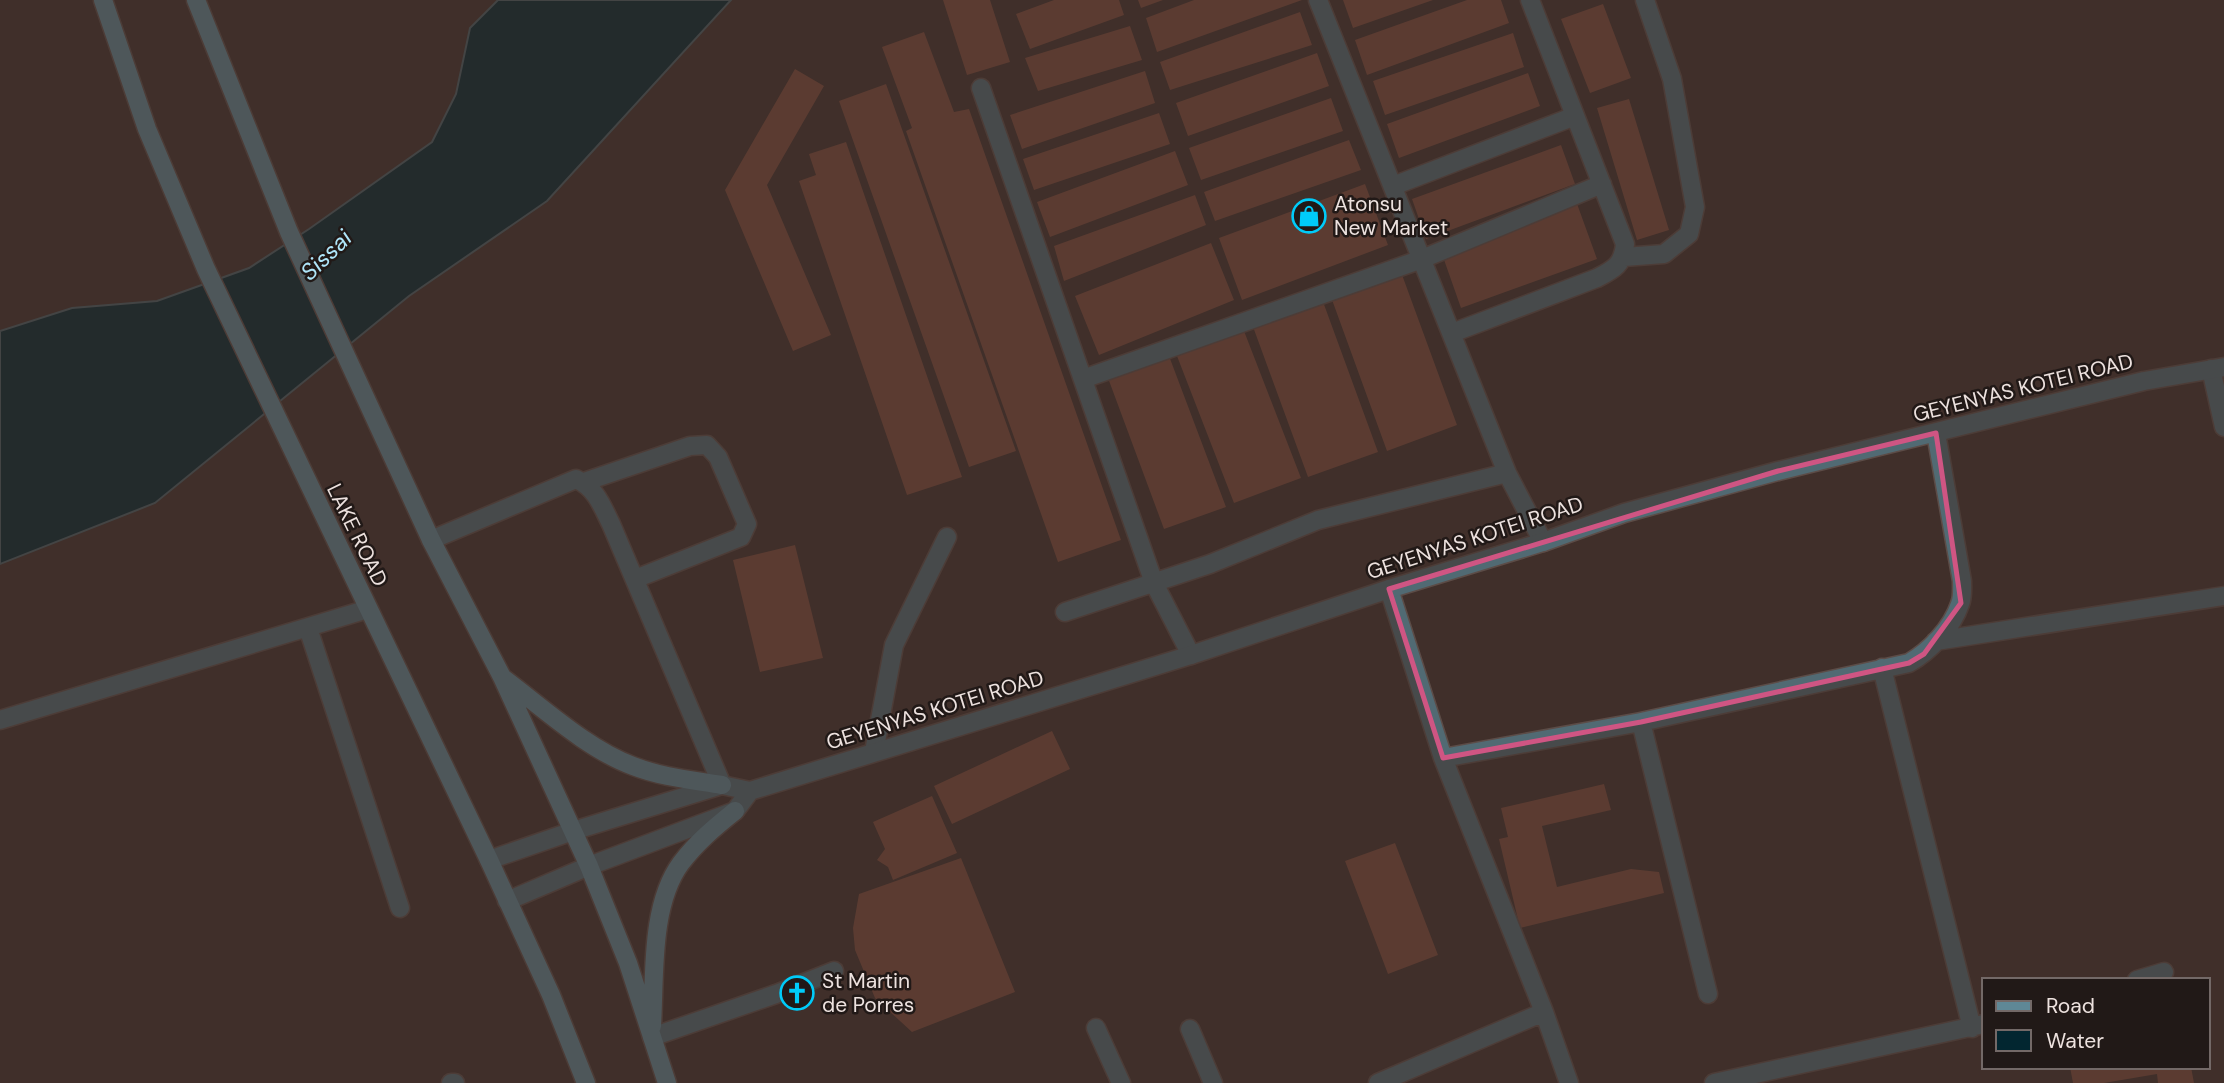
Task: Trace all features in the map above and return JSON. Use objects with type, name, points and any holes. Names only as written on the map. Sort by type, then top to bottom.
[{"type":"main road","name":"LAKE ROAD","points":[[103,0],[147,129],[206,270],[489,860],[551,995],[586,1083]]},
{"type":"main road","points":[[196,0],[289,232],[432,540],[502,677],[589,866],[628,963],[667,1083]]},
{"type":"main road","points":[[502,677],[585,739],[629,765],[655,774],[722,785]]},
{"type":"main road","points":[[652,1037],[656,953],[668,886],[680,865],[704,836],[735,811]]},
{"type":"street","points":[[1318,0],[1507,473],[1544,542]]},
{"type":"street","points":[[1452,334],[1597,278],[1616,269],[1624,257],[1625,244],[1531,0]]},
{"type":"street","points":[[1624,257],[1664,254],[1689,234],[1695,207],[1672,79],[1645,0]]},
{"type":"street","points":[[981,88],[1154,583],[1191,655]]},
{"type":"street","points":[[1393,186],[1575,116]]},
{"type":"street","points":[[1083,379],[1422,259],[1602,184]]},
{"type":"street","points":[[2218,368],[2224,427]]},
{"type":"street","name":"GEYENYAS KOTEI ROAD","points":[[750,791],[1191,655],[1389,589],[1544,542],[1624,513],[1779,471],[2144,381],[2218,368]]},
{"type":"street","points":[[1443,758],[1641,722],[1909,663],[1924,654],[1961,603],[1962,581],[1936,433]]},
{"type":"street","points":[[584,482],[690,446],[706,445],[718,457],[747,524],[741,537],[635,579]]},
{"type":"street","points":[[1065,612],[1210,564],[1318,520],[1507,473]]},
{"type":"street","points":[[432,540],[576,479],[584,482],[595,492],[635,579],[722,785]]},
{"type":"street","points":[[874,752],[894,645],[947,537]]},
{"type":"street","points":[[1389,589],[1443,758],[1544,1012],[1569,1083]]},
{"type":"street","points":[[1936,641],[2224,596]]},
{"type":"street","points":[[0,720],[368,609]]},
{"type":"street","points":[[308,628],[400,908]]},
{"type":"street","points":[[1714,1083],[1978,1026],[1882,668]]},
{"type":"street","points":[[1641,722],[1708,994]]},
{"type":"street","points":[[489,860],[722,785],[750,791],[735,811],[589,866],[507,901]]},
{"type":"street","points":[[652,1037],[834,971]]},
{"type":"street","points":[[2144,978],[2164,972]]},
{"type":"street","points":[[1378,1083],[1544,1012]]},
{"type":"street","points":[[1096,1028],[1121,1083]]},
{"type":"street","points":[[1190,1029],[1213,1083]]},
{"type":"highlighted area","points":[[1936,433],[1961,603],[1924,654],[1909,663],[1641,722],[1443,758],[1389,589],[1778,471]]},
{"type":"water","name":"Sissai","points":[[498,0],[731,0],[547,201],[409,296],[155,503],[0,564],[0,331],[72,308],[157,301],[249,268],[309,229],[432,142],[456,94],[470,28]]},
{"type":"building","points":[[943,0],[990,0],[1010,62],[967,75]]},
{"type":"building","points":[[1054,0],[1119,0],[1124,15],[1030,49],[1016,14]]},
{"type":"building","points":[[1138,0],[1163,0],[1141,8]]},
{"type":"building","points":[[1194,0],[1302,0],[1157,52],[1146,18]]},
{"type":"building","points":[[1343,0],[1433,0],[1353,28]]},
{"type":"building","points":[[1467,0],[1501,0],[1509,23],[1367,75],[1355,40]]},
{"type":"building","points":[[1603,4],[1631,78],[1590,93],[1561,19]]},
{"type":"building","points":[[1300,12],[1312,45],[1170,90],[1160,62]]},
{"type":"building","points":[[1130,26],[1142,60],[1038,91],[1025,58]]},
{"type":"building","points":[[924,32],[954,112],[969,109],[1121,540],[1058,562],[906,131],[912,128],[882,47]]},
{"type":"building","points":[[1513,33],[1524,67],[1385,115],[1373,81]]},
{"type":"building","points":[[1317,53],[1329,86],[1188,136],[1176,103]]},
{"type":"building","points":[[795,69],[824,86],[767,185],[831,335],[793,351],[725,190]]},
{"type":"building","points":[[1145,71],[1155,103],[1022,149],[1010,115]]},
{"type":"building","points":[[1528,73],[1540,106],[1399,158],[1387,124]]},
{"type":"building","points":[[886,84],[1016,451],[969,467],[839,101]]},
{"type":"building","points":[[1331,98],[1343,131],[1201,180],[1189,148]]},
{"type":"building","points":[[1629,99],[1669,230],[1637,240],[1597,108]]},
{"type":"building","points":[[1159,113],[1170,144],[1034,190],[1023,159]]},
{"type":"building","points":[[1349,140],[1361,170],[1215,221],[1204,192]]},
{"type":"building","points":[[846,142],[962,477],[907,495],[799,181],[816,175],[809,154]]},
{"type":"building","points":[[1561,145],[1575,184],[1426,239],[1412,199]]},
{"type":"building","points":[[1175,151],[1188,185],[1050,237],[1037,202]]},
{"type":"building","points":[[1365,184],[1388,245],[1242,300],[1219,238]]},
{"type":"building","points":[[1195,195],[1206,225],[1064,281],[1054,246]]},
{"type":"building","points":[[1576,201],[1597,259],[1461,308],[1442,254]]},
{"type":"building","points":[[1211,243],[1234,300],[1099,355],[1075,296]]},
{"type":"building","points":[[1401,272],[1457,425],[1387,451],[1331,297]]},
{"type":"building","points":[[1322,299],[1378,452],[1308,477],[1252,324]]},
{"type":"building","points":[[1244,331],[1301,478],[1234,503],[1177,356]]},
{"type":"building","points":[[1169,356],[1226,507],[1164,529],[1108,378]]},
{"type":"building","points":[[795,545],[823,658],[760,672],[733,560]]},
{"type":"building","points":[[1052,731],[1070,769],[952,824],[934,786]]},
{"type":"building","points":[[1604,784],[1611,810],[1542,826],[1557,887],[1631,869],[1659,872],[1664,893],[1520,928],[1499,839],[1508,837],[1501,808]]},
{"type":"building","points":[[932,796],[957,853],[893,880],[888,867],[877,860],[885,849],[873,822]]},
{"type":"building","points":[[1395,843],[1438,955],[1388,974],[1345,861]]},
{"type":"building","points":[[961,858],[1015,992],[912,1032],[875,998],[855,950],[853,928],[859,894]]},
{"type":"building","points":[[2070,1069],[2191,1069],[2194,1083],[2158,1083],[2157,1074],[2104,1083],[2073,1083]]},
{"type":"place","name":"Atonsu New Market","points":[[1309,216]]},
{"type":"place","name":"St Martin de Porres","points":[[797,993]]}]
